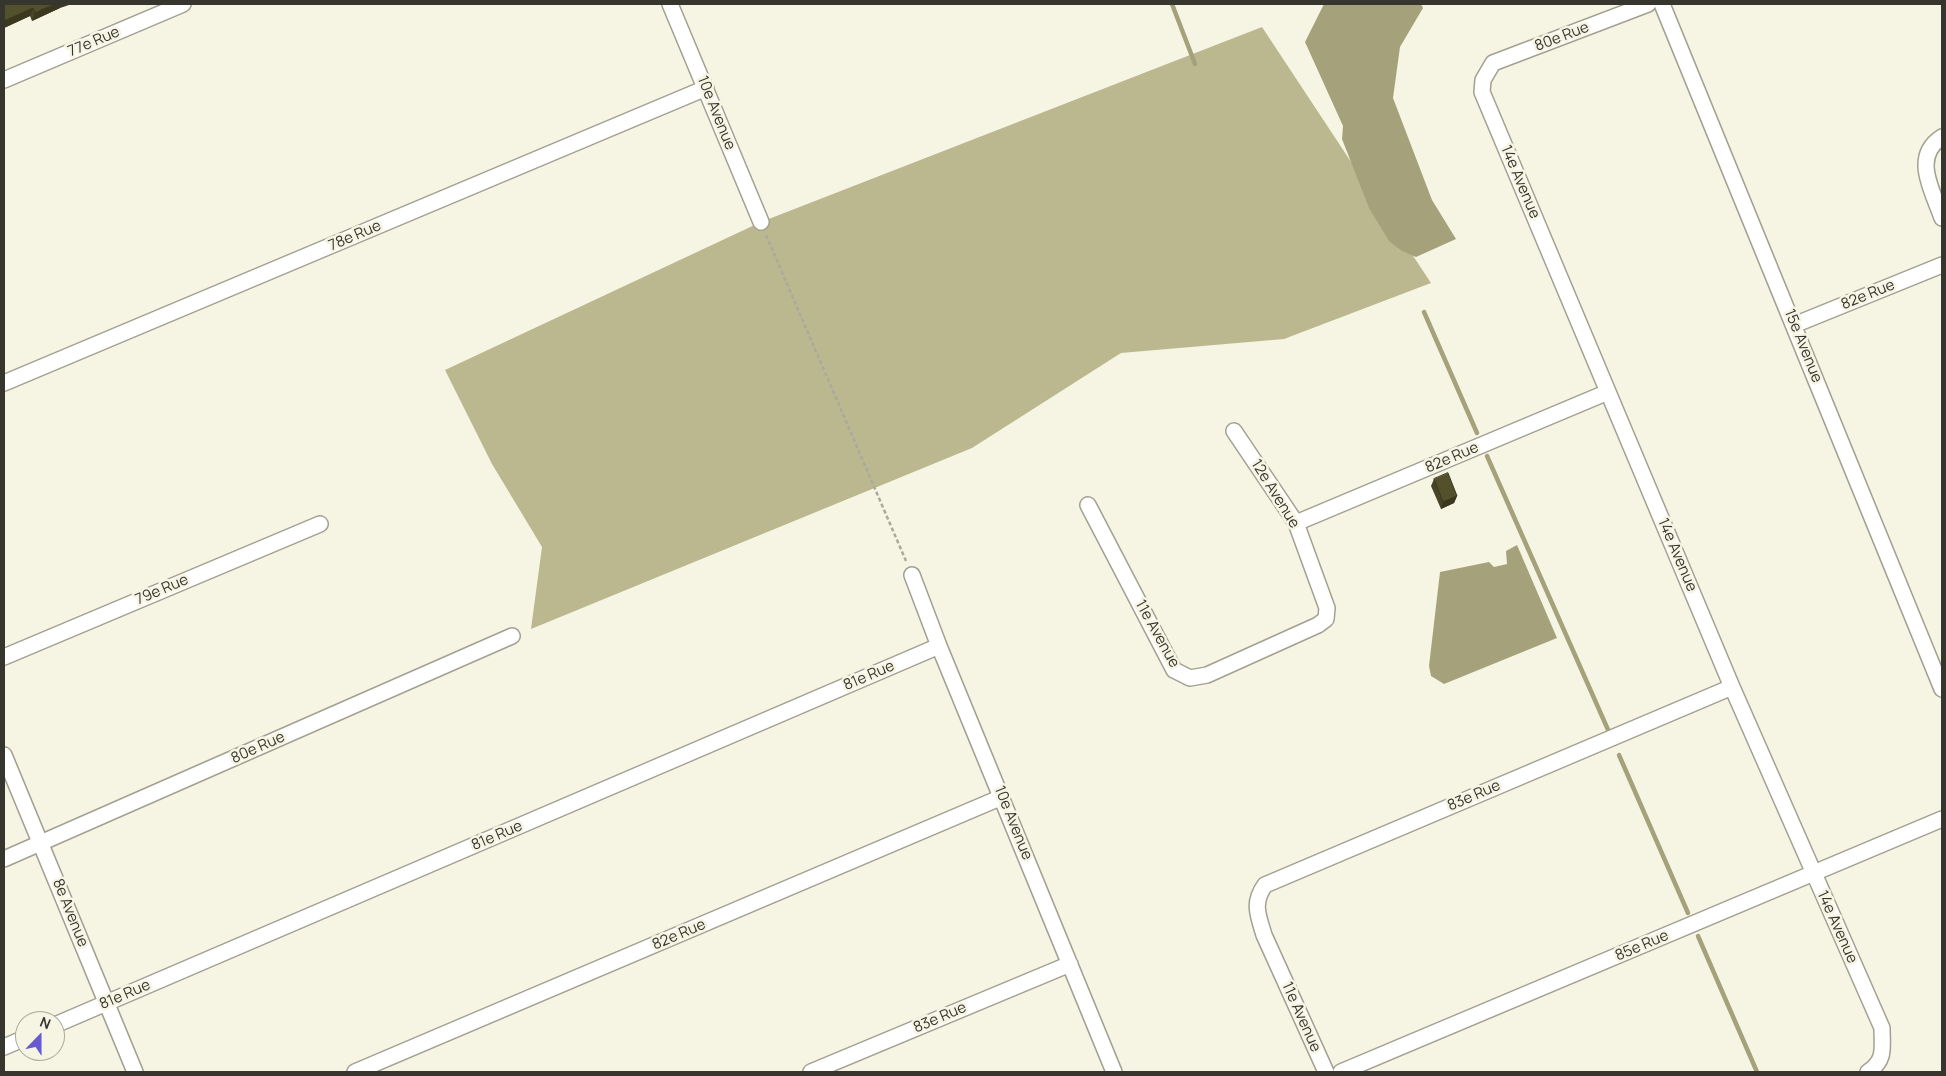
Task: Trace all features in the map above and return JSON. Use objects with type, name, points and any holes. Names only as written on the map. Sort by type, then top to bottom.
[{"type":"street","name":"77e Rue","points":[[4,80],[183,4]]},
{"type":"street","name":"10e Avenue","points":[[670,4],[761,222]]},
{"type":"street","name":"80e Rue","points":[[1483,80],[1493,63],[1648,4]]},
{"type":"street","name":"15e Avenue","points":[[1662,4],[1942,689]]},
{"type":"street","name":"14e Avenue","points":[[1483,80],[1482,92],[1732,687],[1882,1028],[1882,1053],[1880,1061],[1868,1072]]},
{"type":"street","name":"78e Rue","points":[[4,383],[706,88]]},
{"type":"street","points":[[1942,137],[1936,141],[1926,154],[1925,169],[1942,218]]},
{"type":"street","name":"82e Rue","points":[[1794,324],[1942,265]]},
{"type":"street","name":"82e Rue","points":[[1296,523],[1608,392]]},
{"type":"street","name":"12e Avenue","points":[[1234,431],[1296,523],[1327,608],[1326,619]]},
{"type":"street","name":"11e Avenue","points":[[1088,505],[1174,670],[1190,678],[1207,675],[1318,625],[1326,619]]},
{"type":"street","name":"79e Rue","points":[[4,657],[320,524]]},
{"type":"street","name":"10e Avenue","points":[[912,575],[939,646],[1114,1072]]},
{"type":"street","name":"80e Rue","points":[[4,859],[512,636]]},
{"type":"street","name":"81e Rue","points":[[65,1021],[939,646]]},
{"type":"street","name":"83e Rue","points":[[1264,935],[1256,901],[1265,884],[1732,687]]},
{"type":"street","name":"8e Avenue","points":[[4,755],[135,1072]]},
{"type":"street","name":"82e Rue","points":[[355,1072],[1002,797]]},
{"type":"street","name":"85e Rue","points":[[1341,1072],[1942,819]]},
{"type":"street","name":"11e Avenue","points":[[1264,935],[1326,1072]]},
{"type":"street","name":"83e Rue","points":[[811,1072],[1070,964]]},
{"type":"path","points":[[761,222],[912,575]]},
{"type":"shaded area","points":[[1324,4],[1421,4],[1423,8],[1400,47],[1393,98],[1432,200],[1456,239],[1416,257],[1402,251],[1389,241],[1369,208],[1342,139],[1343,126],[1305,42]]},
{"type":"shaded area","points":[[1262,27],[1431,283],[1284,339],[1121,353],[972,448],[531,629],[542,547],[492,464],[445,370],[761,222]]},
{"type":"shaded area","points":[[1517,545],[1557,638],[1444,684],[1431,676],[1429,666],[1440,572],[1489,562],[1494,567],[1507,564],[1506,551]]},
{"type":"building","points":[[4,4],[54,4],[35,13],[33,8],[4,21]]},
{"type":"building","points":[[1448,473],[1457,496],[1443,502],[1434,479]]},
{"type":"waterway","points":[[1172,4],[1195,64]]},
{"type":"waterway","points":[[1424,312],[1477,433]]},
{"type":"waterway","points":[[1487,456],[1609,732]]},
{"type":"waterway","points":[[1619,755],[1688,913]]},
{"type":"waterway","points":[[1698,936],[1757,1072]]}]
